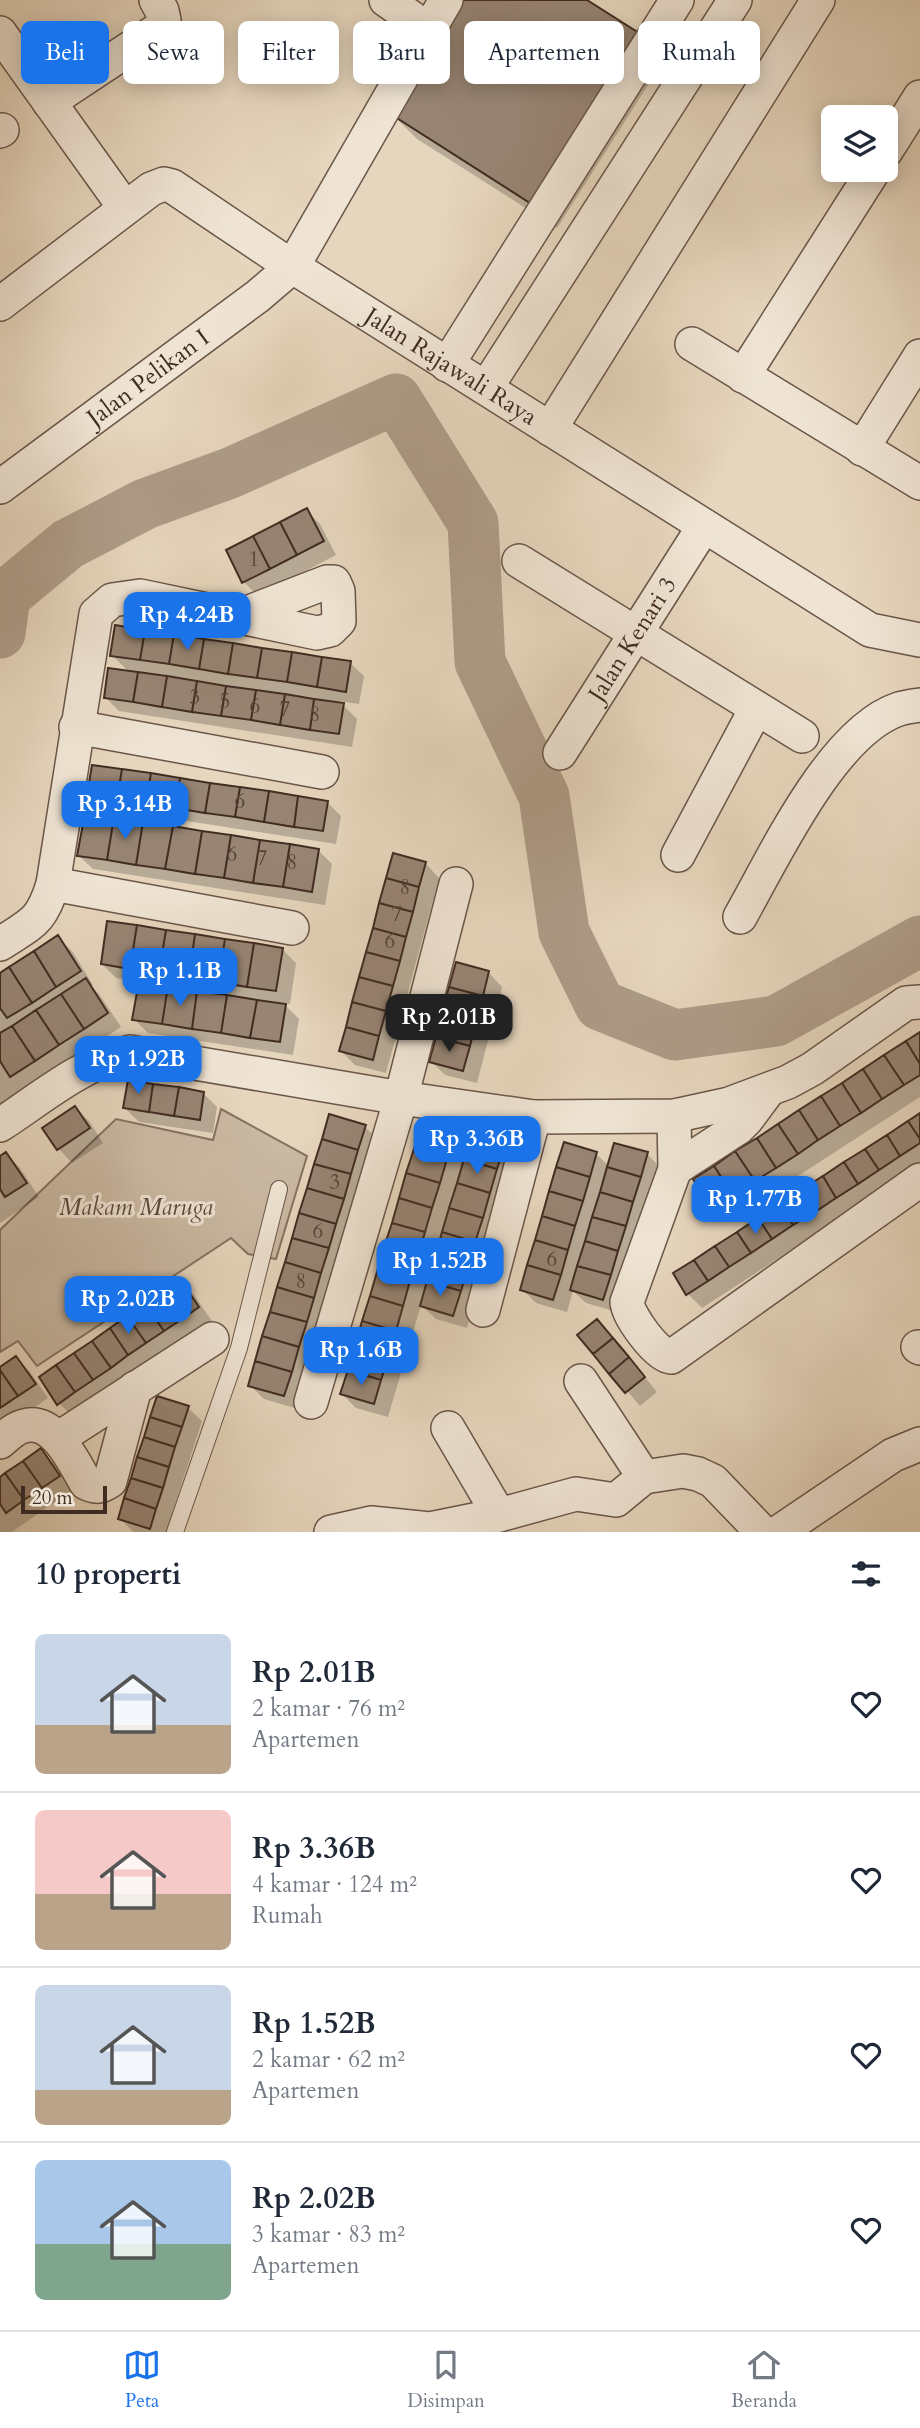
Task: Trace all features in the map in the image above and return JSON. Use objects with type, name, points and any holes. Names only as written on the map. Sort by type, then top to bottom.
[{"type":"street","points":[[49,102],[159,29],[164,20],[156,0]]},
{"type":"street","points":[[386,0],[416,21]]},
{"type":"street","name":"Jalan Pelikan I","points":[[433,21],[446,0]]},
{"type":"street","points":[[486,388],[735,0]]},
{"type":"street","points":[[550,429],[818,0]]},
{"type":"street","points":[[447,365],[663,5]]},
{"type":"street","points":[[0,33],[125,208]]},
{"type":"street","name":"Jalan Pelikan I","points":[[0,487],[258,296],[293,266],[397,84]]},
{"type":"street","points":[[898,132],[920,97]]},
{"type":"street","points":[[743,376],[866,182]]},
{"type":"street","name":"Jalan Rajawali Raya","points":[[0,304],[158,185],[172,186],[447,365],[870,631],[920,640]]},
{"type":"street","points":[[692,344],[920,483]]},
{"type":"street","points":[[862,449],[920,356]]},
{"type":"street","name":"Jalan Kenari 3","points":[[560,753],[704,526]]},
{"type":"street","points":[[519,561],[802,737]]},
{"type":"street","points":[[0,944],[34,922],[46,908],[53,884],[96,614],[112,600],[140,596],[239,616]]},
{"type":"street","points":[[740,917],[803,806],[843,751],[880,719],[898,709],[920,705]]},
{"type":"street","points":[[678,855],[756,709]]},
{"type":"street","points":[[76,727],[322,772]]},
{"type":"street","points":[[53,884],[292,928]]},
{"type":"street","points":[[311,1402],[401,1098],[456,884]]},
{"type":"street","points":[[0,1125],[92,1065],[111,1056],[130,1052],[401,1098],[534,1117],[674,1116],[729,1104],[766,1092],[813,1069],[906,1003],[920,1002]]},
{"type":"street","points":[[675,1168],[738,1128],[766,1092]]},
{"type":"street","points":[[674,1116],[675,1168],[627,1302],[631,1314],[664,1357],[671,1357],[920,1180]]},
{"type":"street","points":[[483,1310],[534,1117]]},
{"type":"street","points":[[59,1438],[212,1339]]},
{"type":"street","points":[[581,1381],[644,1477]]},
{"type":"street","points":[[0,1442],[24,1425],[39,1425],[59,1438],[86,1483],[93,1487],[102,1486],[110,1481],[135,1388]]},
{"type":"street","points":[[448,1428],[499,1515]]},
{"type":"street","points":[[779,1532],[893,1455],[920,1444]]},
{"type":"street","points":[[331,1532],[371,1523],[430,1530],[576,1494],[616,1500],[644,1477],[683,1471],[713,1481],[762,1532]]},
{"type":"lane","points":[[175,1532],[239,1348],[279,1189]]},
{"type":"green space","name":"Makam Maruga","points":[[221,1109],[307,1156],[276,1259],[248,1254],[231,1238],[37,1366],[18,1341],[0,1352],[0,1230],[116,1119],[213,1140]]},
{"type":"building","points":[[462,0],[587,0],[620,21],[464,21],[464,84],[606,84],[530,203],[389,113],[408,84],[450,84],[448,21]]},
{"type":"building","points":[[624,23],[638,35],[624,56]]},
{"type":"building","points":[[307,508],[324,541],[297,555],[280,522]]},
{"type":"building","points":[[280,522],[297,555],[270,569],[253,536]]},
{"type":"building","points":[[253,536],[270,569],[242,583],[226,550]]},
{"type":"building","points":[[115,625],[145,630],[140,660],[110,656]]},
{"type":"building","points":[[145,630],[174,634],[169,664],[140,660]]},
{"type":"building","points":[[174,634],[204,639],[199,669],[169,664]]},
{"type":"building","points":[[204,639],[233,643],[228,674],[199,669]]},
{"type":"building","points":[[233,643],[262,648],[257,678],[228,674]]},
{"type":"building","points":[[262,648],[292,652],[287,682],[257,678]]},
{"type":"building","points":[[292,652],[322,657],[317,687],[287,682]]},
{"type":"building","points":[[322,657],[351,661],[346,692],[317,687]]},
{"type":"building","points":[[108,668],[138,672],[133,702],[104,698]]},
{"type":"building","points":[[138,672],[167,676],[162,707],[133,702]]},
{"type":"building","points":[[167,676],[197,681],[192,712],[162,707]]},
{"type":"building","points":[[197,681],[226,686],[221,716],[192,712]]},
{"type":"building","points":[[226,686],[256,690],[251,720],[221,716]]},
{"type":"building","points":[[256,690],[285,694],[280,725],[251,720]]},
{"type":"building","points":[[285,694],[314,699],[310,730],[280,725]]},
{"type":"building","points":[[314,699],[344,703],[339,734],[310,730]]},
{"type":"building","points":[[92,765],[122,769],[117,799],[87,795]]},
{"type":"building","points":[[122,769],[151,773],[146,804],[117,799]]},
{"type":"building","points":[[151,773],[180,778],[175,808],[146,804]]},
{"type":"building","points":[[180,778],[210,783],[205,813],[175,808]]},
{"type":"building","points":[[210,783],[240,787],[235,817],[205,813]]},
{"type":"building","points":[[240,787],[269,791],[264,822],[235,817]]},
{"type":"building","points":[[269,791],[298,796],[294,827],[264,822]]},
{"type":"building","points":[[298,796],[328,801],[323,831],[294,827]]},
{"type":"building","points":[[85,813],[114,817],[107,860],[77,856]]},
{"type":"building","points":[[114,817],[143,822],[136,865],[107,860]]},
{"type":"building","points":[[143,822],[173,826],[165,869],[136,865]]},
{"type":"building","points":[[173,826],[202,831],[195,874],[165,869]]},
{"type":"building","points":[[202,831],[231,835],[224,878],[195,874]]},
{"type":"building","points":[[231,835],[260,840],[253,883],[224,878]]},
{"type":"building","points":[[260,840],[290,844],[283,887],[253,883]]},
{"type":"building","points":[[290,844],[319,849],[312,892],[283,887]]},
{"type":"building","points":[[393,853],[426,862],[419,887],[386,878]]},
{"type":"building","points":[[386,878],[419,887],[413,912],[379,903]]},
{"type":"building","points":[[379,903],[413,912],[406,937],[373,928]]},
{"type":"building","points":[[107,921],[137,925],[130,969],[101,964]]},
{"type":"building","points":[[137,925],[166,930],[159,973],[130,969]]},
{"type":"building","points":[[373,928],[406,937],[400,961],[366,952]]},
{"type":"building","points":[[166,930],[195,934],[189,978],[159,973]]},
{"type":"building","points":[[195,934],[225,939],[218,982],[189,978]]},
{"type":"building","points":[[58,935],[81,971],[56,987],[34,951]]},
{"type":"building","points":[[225,939],[254,943],[247,987],[218,982]]},
{"type":"building","points":[[254,943],[283,948],[276,991],[247,987]]},
{"type":"building","points":[[34,951],[56,987],[32,1003],[9,967]]},
{"type":"building","points":[[366,952],[400,961],[393,986],[359,977]]},
{"type":"building","points":[[456,962],[489,971],[483,996],[449,987]]},
{"type":"building","points":[[9,967],[32,1003],[7,1018],[0,1008],[0,973]]},
{"type":"building","points":[[359,977],[393,986],[386,1011],[352,1002]]},
{"type":"building","points":[[86,978],[108,1013],[84,1029],[61,994]]},
{"type":"building","points":[[139,981],[168,986],[162,1024],[132,1020]]},
{"type":"building","points":[[168,986],[197,991],[192,1029],[162,1024]]},
{"type":"building","points":[[449,987],[483,996],[476,1021],[442,1012]]},
{"type":"building","points":[[197,991],[227,995],[221,1033],[192,1029]]},
{"type":"building","points":[[61,994],[84,1029],[59,1045],[36,1010]]},
{"type":"building","points":[[227,995],[257,1000],[250,1038],[221,1033]]},
{"type":"building","points":[[257,1000],[286,1004],[280,1042],[250,1038]]},
{"type":"building","points":[[352,1002],[386,1011],[379,1036],[346,1027]]},
{"type":"building","points":[[36,1010],[59,1045],[35,1061],[12,1026]]},
{"type":"building","points":[[442,1012],[476,1021],[470,1046],[436,1037]]},
{"type":"building","points":[[12,1026],[35,1061],[10,1077],[0,1061],[0,1033]]},
{"type":"building","points":[[346,1027],[379,1036],[373,1060],[339,1051]]},
{"type":"building","points":[[920,1032],[920,1064],[906,1041]]},
{"type":"building","points":[[436,1037],[470,1046],[463,1071],[429,1062]]},
{"type":"building","points":[[906,1041],[920,1064],[920,1075],[904,1085],[884,1055]]},
{"type":"building","points":[[884,1055],[904,1085],[882,1099],[863,1069]]},
{"type":"building","points":[[863,1069],[882,1099],[861,1113],[842,1083]]},
{"type":"building","points":[[128,1080],[153,1084],[149,1112],[123,1108]]},
{"type":"building","points":[[842,1083],[861,1113],[840,1126],[821,1096]]},
{"type":"building","points":[[153,1084],[179,1087],[174,1116],[149,1112]]},
{"type":"building","points":[[179,1087],[204,1092],[200,1120],[174,1116]]},
{"type":"building","points":[[821,1096],[840,1126],[818,1140],[799,1110]]},
{"type":"building","points":[[75,1106],[90,1128],[57,1150],[42,1128]]},
{"type":"building","points":[[799,1110],[818,1140],[798,1154],[778,1124]]},
{"type":"building","points":[[920,1113],[920,1139],[908,1121]]},
{"type":"building","points":[[329,1114],[366,1125],[358,1150],[322,1139]]},
{"type":"building","points":[[908,1121],[920,1143],[900,1156],[887,1135]]},
{"type":"building","points":[[778,1124],[798,1154],[776,1168],[757,1138]]},
{"type":"building","points":[[421,1125],[455,1134],[447,1159],[414,1149]]},
{"type":"building","points":[[471,1134],[505,1144],[497,1169],[464,1159]]},
{"type":"building","points":[[887,1135],[900,1156],[879,1170],[865,1149]]},
{"type":"building","points":[[757,1138],[776,1168],[755,1181],[735,1151]]},
{"type":"building","points":[[322,1139],[358,1150],[351,1174],[314,1164]]},
{"type":"building","points":[[564,1142],[597,1152],[590,1177],[556,1167]]},
{"type":"building","points":[[614,1143],[648,1152],[641,1177],[607,1167]]},
{"type":"building","points":[[414,1149],[447,1159],[440,1183],[406,1173]]},
{"type":"building","points":[[865,1149],[879,1170],[858,1184],[844,1162]]},
{"type":"building","points":[[735,1151],[755,1181],[733,1195],[714,1166]]},
{"type":"building","points":[[6,1152],[27,1183],[5,1197],[0,1189],[0,1156]]},
{"type":"building","points":[[464,1159],[497,1169],[490,1193],[457,1183]]},
{"type":"building","points":[[844,1162],[858,1184],[836,1198],[823,1176]]},
{"type":"building","points":[[314,1164],[351,1174],[344,1199],[307,1188]]},
{"type":"building","points":[[714,1166],[733,1195],[712,1209],[693,1179]]},
{"type":"building","points":[[556,1167],[590,1177],[583,1201],[549,1191]]},
{"type":"building","points":[[607,1167],[641,1177],[633,1202],[600,1192]]},
{"type":"building","points":[[406,1173],[440,1183],[432,1208],[399,1198]]},
{"type":"building","points":[[823,1176],[836,1198],[815,1212],[801,1190]]},
{"type":"building","points":[[457,1183],[490,1193],[483,1218],[449,1208]]},
{"type":"building","points":[[307,1188],[344,1199],[336,1224],[299,1213]]},
{"type":"building","points":[[801,1190],[815,1212],[793,1225],[780,1204]]},
{"type":"building","points":[[549,1191],[583,1201],[575,1226],[542,1216]]},
{"type":"building","points":[[600,1192],[633,1202],[626,1226],[592,1217]]},
{"type":"building","points":[[399,1198],[432,1208],[425,1232],[392,1223]]},
{"type":"building","points":[[780,1204],[793,1225],[772,1239],[758,1218]]},
{"type":"building","points":[[449,1208],[483,1218],[475,1242],[442,1232]]},
{"type":"building","points":[[299,1213],[336,1224],[329,1248],[292,1238]]},
{"type":"building","points":[[542,1216],[575,1226],[568,1250],[535,1240]]},
{"type":"building","points":[[592,1217],[626,1226],[618,1251],[585,1241]]},
{"type":"building","points":[[758,1218],[772,1239],[751,1253],[737,1232]]},
{"type":"building","points":[[392,1223],[425,1232],[418,1257],[384,1247]]},
{"type":"building","points":[[442,1232],[475,1242],[468,1267],[435,1257]]},
{"type":"building","points":[[737,1232],[751,1253],[729,1267],[715,1246]]},
{"type":"building","points":[[292,1238],[329,1248],[321,1273],[285,1262]]},
{"type":"building","points":[[535,1240],[568,1250],[561,1275],[527,1265]]},
{"type":"building","points":[[585,1241],[618,1251],[611,1275],[577,1266]]},
{"type":"building","points":[[715,1246],[729,1267],[708,1281],[694,1260]]},
{"type":"building","points":[[384,1247],[418,1257],[410,1281],[377,1272]]},
{"type":"building","points":[[435,1257],[468,1267],[461,1291],[427,1281]]},
{"type":"building","points":[[694,1260],[708,1281],[686,1295],[673,1273]]},
{"type":"building","points":[[285,1262],[321,1273],[314,1298],[277,1287]]},
{"type":"building","points":[[527,1265],[561,1275],[553,1300],[520,1290]]},
{"type":"building","points":[[577,1266],[611,1275],[603,1300],[570,1290]]},
{"type":"building","points":[[377,1272],[410,1281],[403,1306],[370,1296]]},
{"type":"building","points":[[180,1279],[199,1307],[182,1319],[163,1291]]},
{"type":"building","points":[[427,1281],[461,1291],[453,1316],[420,1306]]},
{"type":"building","points":[[277,1287],[314,1298],[307,1322],[270,1312]]},
{"type":"building","points":[[163,1291],[182,1319],[164,1331],[145,1304]]},
{"type":"building","points":[[370,1296],[403,1306],[396,1331],[362,1321]]},
{"type":"building","points":[[145,1304],[164,1331],[146,1343],[127,1316]]},
{"type":"building","points":[[270,1312],[307,1322],[299,1347],[262,1336]]},
{"type":"building","points":[[127,1316],[146,1343],[128,1355],[110,1328]]},
{"type":"building","points":[[597,1319],[613,1338],[593,1354],[577,1335]]},
{"type":"building","points":[[362,1321],[396,1331],[389,1355],[355,1346]]},
{"type":"building","points":[[110,1328],[128,1355],[111,1368],[92,1341]]},
{"type":"building","points":[[262,1336],[299,1347],[292,1372],[255,1361]]},
{"type":"building","points":[[613,1338],[629,1357],[609,1374],[593,1354]]},
{"type":"building","points":[[92,1341],[111,1368],[93,1380],[74,1353]]},
{"type":"building","points":[[355,1346],[389,1355],[381,1380],[348,1370]]},
{"type":"building","points":[[74,1353],[93,1380],[75,1392],[56,1365]]},
{"type":"building","points":[[16,1356],[36,1384],[18,1396],[0,1370],[0,1367]]},
{"type":"building","points":[[629,1357],[645,1377],[625,1393],[609,1374]]},
{"type":"building","points":[[255,1361],[292,1372],[284,1396],[248,1386]]},
{"type":"building","points":[[56,1365],[75,1392],[57,1405],[39,1377]]},
{"type":"building","points":[[0,1370],[18,1396],[0,1408]]},
{"type":"building","points":[[348,1370],[381,1380],[374,1404],[340,1394]]},
{"type":"building","points":[[157,1396],[189,1406],[182,1427],[150,1417]]},
{"type":"building","points":[[150,1417],[182,1427],[175,1447],[144,1437]]},
{"type":"building","points":[[144,1437],[175,1447],[169,1467],[137,1457]]},
{"type":"building","points":[[41,1448],[60,1476],[42,1488],[23,1461]]},
{"type":"building","points":[[137,1457],[169,1467],[163,1488],[131,1478]]},
{"type":"building","points":[[23,1461],[42,1488],[24,1500],[5,1473]]},
{"type":"building","points":[[5,1473],[24,1500],[6,1513],[0,1504],[0,1477]]},
{"type":"building","points":[[131,1478],[163,1488],[156,1509],[124,1498]]},
{"type":"building","points":[[124,1498],[156,1509],[150,1529],[118,1519]]},
{"type":"waterway","points":[[0,633],[5,596],[68,544],[145,504],[230,473],[396,399],[473,523],[480,662],[544,796],[564,932],[600,1005],[675,1035],[776,1021],[920,941]]}]
